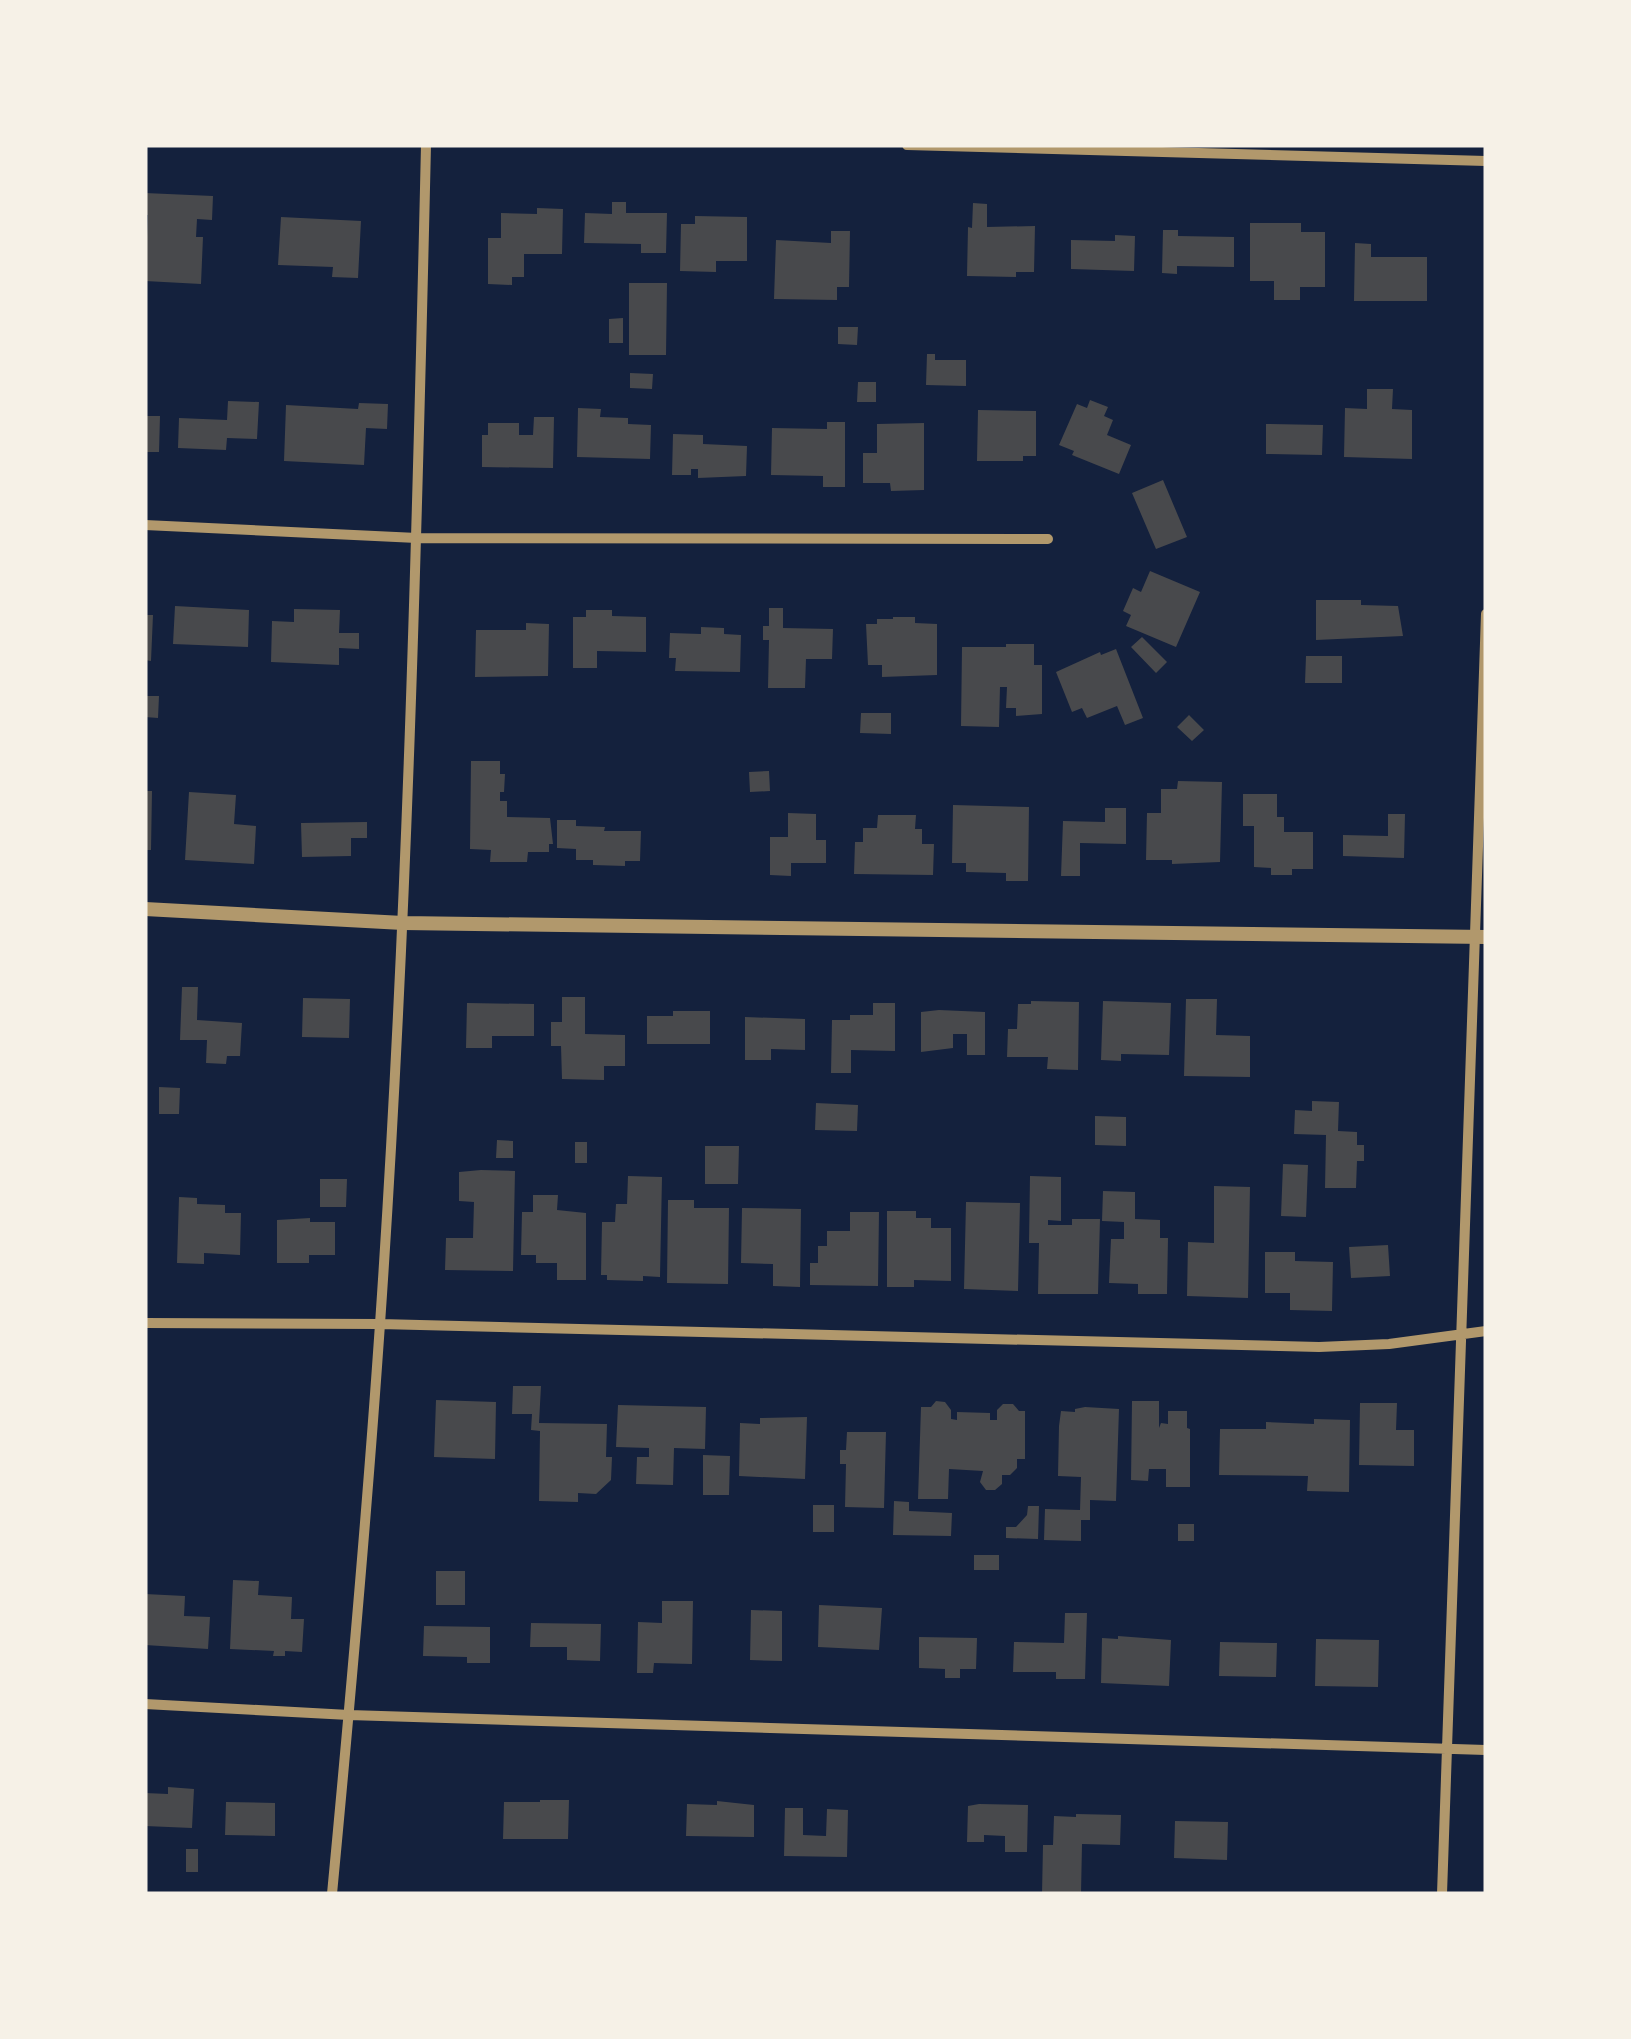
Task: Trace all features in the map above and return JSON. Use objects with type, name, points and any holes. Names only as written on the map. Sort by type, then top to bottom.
[{"type":"street","points":[[332,1894],[380,1324],[403,922],[426,145]]},
{"type":"street","points":[[907,145],[1486,161]]},
{"type":"street","points":[[145,525],[417,538],[1048,539]]},
{"type":"street","points":[[1442,1894],[1480,937],[1486,614]]},
{"type":"street","points":[[145,909],[403,922],[1480,937]]},
{"type":"street","points":[[145,1323],[380,1324],[1318,1346],[1389,1344],[1486,1331]]},
{"type":"street","points":[[145,1704],[348,1716],[1486,1750]]},
{"type":"building","points":[[145,193],[213,196],[212,220],[197,219],[196,237],[203,237],[201,284],[145,281]]},
{"type":"building","points":[[612,202],[626,202],[626,213],[667,213],[666,253],[641,253],[641,244],[584,243],[585,213],[612,214]]},
{"type":"building","points":[[973,203],[987,204],[987,227],[1035,226],[1034,272],[1016,272],[1016,277],[967,276],[968,227],[972,228]]},
{"type":"building","points":[[537,208],[563,209],[562,254],[524,254],[524,277],[512,277],[512,285],[488,284],[488,238],[501,238],[501,213],[537,214]]},
{"type":"building","points":[[695,216],[747,217],[747,261],[716,261],[716,272],[680,271],[681,224],[695,224]]},
{"type":"building","points":[[281,217],[361,221],[358,278],[332,277],[333,267],[278,265]]},
{"type":"building","points":[[1250,223],[1301,223],[1301,232],[1325,232],[1325,287],[1300,287],[1300,300],[1274,300],[1274,281],[1250,281]]},
{"type":"building","points":[[1163,230],[1178,230],[1178,236],[1234,237],[1234,267],[1177,266],[1177,274],[1162,273]]},
{"type":"building","points":[[831,231],[850,231],[849,287],[837,287],[837,300],[774,299],[776,240],[831,243]]},
{"type":"building","points":[[1115,235],[1135,236],[1134,271],[1071,269],[1071,240],[1115,241]]},
{"type":"building","points":[[1355,243],[1371,244],[1371,257],[1427,257],[1427,301],[1354,301]]},
{"type":"building","points":[[629,283],[667,283],[666,355],[629,355]]},
{"type":"building","points":[[623,318],[623,343],[609,343],[609,319]]},
{"type":"building","points":[[838,327],[858,327],[857,345],[838,344]]},
{"type":"building","points":[[927,354],[935,354],[935,360],[966,360],[966,386],[926,385]]},
{"type":"building","points":[[630,373],[653,374],[652,389],[630,388]]},
{"type":"building","points":[[858,382],[876,382],[876,402],[857,402]]},
{"type":"building","points":[[1367,389],[1393,389],[1392,409],[1412,410],[1412,459],[1344,457],[1345,408],[1367,409]]},
{"type":"building","points":[[1090,400],[1108,407],[1104,416],[1113,420],[1107,435],[1131,445],[1119,474],[1072,455],[1074,451],[1059,445],[1077,404],[1087,408]]},
{"type":"building","points":[[228,401],[259,402],[257,439],[227,438],[226,450],[178,448],[179,418],[227,420]]},
{"type":"building","points":[[359,403],[388,404],[387,429],[366,428],[364,465],[284,461],[286,405],[358,409]]},
{"type":"building","points":[[578,408],[601,409],[600,417],[628,418],[628,424],[651,425],[650,459],[577,457]]},
{"type":"building","points":[[978,410],[1036,411],[1036,456],[1023,456],[1023,461],[977,461]]},
{"type":"building","points":[[145,416],[160,416],[159,452],[145,452]]},
{"type":"building","points":[[534,417],[554,417],[553,468],[482,467],[482,435],[488,435],[488,423],[519,423],[519,435],[533,435]]},
{"type":"building","points":[[827,422],[845,422],[845,487],[823,487],[823,476],[771,475],[772,428],[827,429]]},
{"type":"building","points":[[924,423],[924,490],[891,491],[890,483],[863,483],[863,453],[877,453],[877,424]]},
{"type":"building","points":[[1266,424],[1323,425],[1322,455],[1266,454]]},
{"type":"building","points":[[673,434],[703,435],[703,444],[747,446],[746,476],[698,478],[698,469],[691,469],[691,475],[672,475]]},
{"type":"building","points":[[1163,480],[1187,537],[1156,549],[1132,493]]},
{"type":"building","points":[[1150,571],[1200,592],[1176,647],[1126,626],[1131,615],[1123,611],[1133,588],[1141,592]]},
{"type":"building","points":[[1316,600],[1361,600],[1361,605],[1398,606],[1403,636],[1316,640]]},
{"type":"building","points":[[175,606],[249,610],[248,647],[173,644]]},
{"type":"building","points":[[769,608],[783,608],[783,628],[833,629],[832,659],[806,659],[805,688],[768,688],[769,640],[763,640],[763,626],[769,626]]},
{"type":"building","points":[[294,609],[340,610],[339,633],[359,633],[359,649],[339,648],[339,665],[271,662],[272,621],[294,622]]},
{"type":"building","points":[[586,610],[612,610],[612,616],[646,617],[646,652],[597,651],[597,668],[573,668],[573,617],[586,617]]},
{"type":"building","points":[[145,615],[153,615],[151,661],[145,660]]},
{"type":"building","points":[[893,617],[915,617],[915,623],[937,624],[937,675],[882,677],[882,665],[868,665],[866,624]]},
{"type":"building","points":[[526,623],[549,624],[548,676],[475,677],[476,630],[526,630]]},
{"type":"building","points":[[701,627],[724,628],[724,634],[741,635],[740,672],[675,671],[676,658],[669,658],[670,633],[701,634]]},
{"type":"building","points":[[1142,637],[1167,662],[1156,673],[1131,647]]},
{"type":"building","points":[[1034,644],[1034,665],[1042,665],[1042,714],[1016,716],[1016,708],[1006,708],[1007,687],[1000,687],[999,727],[961,726],[962,647]]},
{"type":"building","points":[[1116,649],[1143,718],[1125,725],[1117,706],[1087,718],[1082,708],[1072,712],[1056,672]]},
{"type":"building","points":[[1306,656],[1342,656],[1342,683],[1305,683]]},
{"type":"building","points":[[145,696],[159,696],[158,718],[145,717]]},
{"type":"building","points":[[861,713],[891,713],[891,734],[860,733]]},
{"type":"building","points":[[1189,715],[1204,730],[1192,741],[1177,727]]},
{"type":"building","points":[[471,761],[500,761],[500,774],[505,774],[500,801],[507,801],[507,817],[550,818],[553,844],[549,844],[549,852],[528,852],[527,862],[490,862],[491,850],[470,849]]},
{"type":"building","points":[[769,771],[770,791],[750,792],[749,772]]},
{"type":"building","points":[[1178,781],[1222,782],[1220,862],[1172,864],[1172,860],[1146,860],[1147,813],[1161,813],[1161,789],[1177,789]]},
{"type":"building","points":[[145,791],[152,791],[151,850],[145,850]]},
{"type":"building","points":[[189,792],[236,795],[234,824],[256,826],[254,864],[185,860]]},
{"type":"building","points":[[1243,794],[1277,794],[1277,817],[1284,817],[1284,832],[1313,832],[1313,869],[1271,875],[1271,868],[1254,867],[1254,826],[1243,826]]},
{"type":"building","points":[[953,805],[1029,807],[1028,881],[1006,881],[1006,873],[966,872],[966,863],[952,863]]},
{"type":"building","points":[[1105,808],[1126,808],[1126,844],[1080,843],[1080,876],[1061,876],[1063,821],[1105,822]]},
{"type":"building","points":[[788,813],[816,814],[816,840],[826,840],[826,863],[791,863],[791,876],[770,875],[770,837],[788,837]]},
{"type":"building","points":[[1388,814],[1405,814],[1404,858],[1343,856],[1343,835],[1388,836]]},
{"type":"building","points":[[878,815],[916,815],[915,829],[922,829],[922,844],[934,844],[933,875],[854,874],[855,842],[863,842],[863,828],[877,828]]},
{"type":"building","points":[[557,820],[576,820],[576,826],[605,827],[604,831],[641,831],[640,861],[625,861],[625,866],[576,860],[576,849],[557,848]]},
{"type":"building","points":[[367,822],[367,838],[351,838],[351,856],[302,857],[301,823]]},
{"type":"building","points":[[182,987],[198,987],[197,1020],[242,1023],[240,1056],[227,1056],[226,1064],[206,1063],[207,1040],[180,1040]]},
{"type":"building","points":[[562,997],[585,997],[585,1034],[625,1035],[625,1066],[604,1066],[604,1080],[562,1079],[561,1046],[551,1046],[551,1022],[562,1022]]},
{"type":"building","points":[[303,998],[350,999],[349,1038],[302,1037]]},
{"type":"building","points":[[1186,999],[1217,999],[1216,1035],[1250,1036],[1250,1077],[1184,1076]]},
{"type":"building","points":[[1103,1001],[1171,1003],[1169,1055],[1121,1054],[1121,1061],[1101,1060]]},
{"type":"building","points":[[1079,1002],[1078,1070],[1047,1069],[1048,1057],[1007,1057],[1008,1029],[1017,1029],[1018,1004]]},
{"type":"building","points":[[467,1003],[534,1004],[534,1036],[492,1036],[492,1048],[466,1048]]},
{"type":"building","points":[[873,1003],[895,1003],[895,1051],[851,1050],[851,1073],[831,1073],[832,1020],[873,1015]]},
{"type":"building","points":[[673,1011],[710,1011],[710,1044],[647,1044],[647,1016],[673,1016]]},
{"type":"building","points":[[921,1012],[985,1012],[985,1055],[967,1055],[967,1034],[953,1034],[953,1048],[921,1052]]},
{"type":"building","points":[[745,1017],[805,1019],[805,1050],[771,1049],[771,1060],[745,1060]]},
{"type":"building","points":[[159,1087],[180,1088],[179,1114],[159,1114]]},
{"type":"building","points":[[1312,1101],[1339,1102],[1338,1131],[1357,1132],[1357,1145],[1364,1145],[1364,1161],[1357,1161],[1356,1188],[1325,1188],[1326,1135],[1294,1134],[1295,1110],[1312,1111]]},
{"type":"building","points":[[816,1103],[858,1105],[857,1131],[815,1130]]},
{"type":"building","points":[[1095,1116],[1126,1117],[1126,1146],[1095,1145]]},
{"type":"building","points":[[497,1140],[513,1141],[513,1158],[496,1158]]},
{"type":"building","points":[[575,1142],[587,1142],[587,1163],[575,1163]]},
{"type":"building","points":[[705,1146],[739,1146],[738,1184],[705,1184]]},
{"type":"building","points":[[1283,1164],[1308,1165],[1306,1217],[1281,1216]]},
{"type":"building","points":[[515,1171],[513,1271],[445,1270],[446,1238],[473,1238],[474,1202],[459,1201],[459,1172]]},
{"type":"building","points":[[628,1176],[662,1177],[660,1277],[643,1276],[643,1281],[607,1280],[607,1275],[601,1275],[602,1222],[615,1222],[616,1204],[627,1204]]},
{"type":"building","points":[[1030,1176],[1061,1177],[1061,1221],[1048,1220],[1048,1225],[1072,1225],[1072,1219],[1100,1219],[1098,1294],[1038,1294],[1039,1243],[1029,1243]]},
{"type":"building","points":[[320,1179],[347,1179],[346,1207],[320,1207]]},
{"type":"building","points":[[1214,1186],[1250,1187],[1248,1298],[1187,1296],[1188,1242],[1214,1243]]},
{"type":"building","points":[[1103,1191],[1135,1192],[1135,1219],[1160,1220],[1160,1238],[1168,1238],[1167,1294],[1138,1294],[1138,1284],[1109,1283],[1111,1239],[1124,1239],[1124,1222],[1102,1221]]},
{"type":"building","points":[[533,1195],[558,1195],[557,1210],[586,1213],[586,1280],[557,1280],[557,1263],[536,1263],[536,1255],[521,1255],[522,1212],[533,1212]]},
{"type":"building","points":[[179,1197],[197,1198],[197,1204],[225,1205],[225,1213],[241,1213],[240,1255],[204,1253],[204,1264],[177,1263]]},
{"type":"building","points":[[668,1200],[694,1200],[694,1208],[729,1208],[728,1284],[667,1283]]},
{"type":"building","points":[[966,1202],[1020,1203],[1018,1291],[964,1289]]},
{"type":"building","points":[[742,1208],[801,1209],[800,1287],[773,1286],[773,1264],[741,1263]]},
{"type":"building","points":[[887,1211],[916,1211],[916,1218],[931,1218],[931,1228],[951,1228],[951,1281],[914,1280],[914,1287],[887,1287]]},
{"type":"building","points":[[850,1212],[879,1212],[878,1286],[810,1285],[810,1263],[818,1263],[818,1246],[827,1246],[827,1231],[850,1231]]},
{"type":"building","points":[[310,1218],[310,1222],[335,1222],[335,1255],[309,1255],[309,1263],[277,1263],[277,1220]]},
{"type":"building","points":[[1388,1245],[1390,1276],[1351,1278],[1349,1247]]},
{"type":"building","points":[[1265,1252],[1295,1252],[1295,1261],[1333,1262],[1332,1311],[1290,1310],[1290,1293],[1265,1293]]},
{"type":"building","points":[[513,1386],[541,1386],[539,1423],[607,1424],[606,1457],[612,1457],[611,1480],[596,1494],[578,1493],[578,1502],[539,1501],[540,1431],[531,1430],[532,1414],[512,1414]]},
{"type":"building","points":[[436,1400],[496,1402],[495,1459],[434,1457]]},
{"type":"building","points":[[936,1401],[945,1402],[951,1419],[957,1420],[957,1412],[990,1413],[990,1420],[997,1420],[997,1410],[1003,1404],[1013,1404],[1019,1411],[1025,1411],[1025,1459],[1017,1459],[1017,1468],[1010,1475],[1002,1475],[1002,1484],[995,1490],[986,1490],[980,1482],[983,1471],[949,1469],[948,1499],[918,1499],[921,1407],[931,1407]]},
{"type":"building","points":[[1132,1401],[1159,1401],[1159,1428],[1161,1423],[1168,1424],[1168,1411],[1187,1411],[1190,1487],[1166,1487],[1166,1469],[1149,1469],[1148,1481],[1131,1480]]},
{"type":"building","points":[[1360,1403],[1397,1403],[1396,1430],[1414,1430],[1414,1466],[1359,1465]]},
{"type":"building","points":[[618,1405],[706,1407],[705,1449],[674,1448],[673,1485],[636,1484],[637,1457],[649,1457],[649,1448],[616,1447]]},
{"type":"building","points":[[1085,1407],[1119,1409],[1116,1501],[1090,1500],[1090,1520],[1081,1520],[1081,1541],[1044,1540],[1045,1509],[1080,1510],[1081,1477],[1058,1476],[1059,1426],[1061,1411],[1075,1412]]},
{"type":"building","points":[[807,1417],[805,1479],[739,1476],[740,1423],[760,1424],[760,1418]]},
{"type":"building","points":[[1314,1419],[1350,1420],[1349,1492],[1307,1491],[1308,1476],[1219,1475],[1220,1429],[1266,1429],[1266,1422],[1314,1424]]},
{"type":"building","points":[[847,1432],[886,1432],[884,1508],[845,1507],[846,1464],[840,1464],[840,1450],[846,1450]]},
{"type":"building","points":[[703,1455],[730,1456],[729,1495],[703,1495]]},
{"type":"building","points":[[894,1501],[909,1502],[909,1511],[952,1513],[951,1536],[893,1535]]},
{"type":"building","points":[[813,1505],[834,1505],[834,1532],[813,1532]]},
{"type":"building","points":[[1028,1506],[1039,1506],[1038,1539],[1006,1538],[1006,1527],[1016,1527],[1027,1515]]},
{"type":"building","points":[[1178,1524],[1194,1524],[1194,1541],[1178,1541]]},
{"type":"building","points":[[974,1555],[999,1555],[999,1570],[974,1570]]},
{"type":"building","points":[[436,1571],[465,1571],[465,1605],[436,1605]]},
{"type":"building","points":[[233,1580],[259,1581],[258,1595],[292,1597],[291,1619],[304,1619],[302,1652],[285,1651],[285,1656],[273,1656],[274,1651],[230,1649]]},
{"type":"building","points":[[145,1594],[185,1596],[184,1616],[210,1617],[208,1649],[145,1645]]},
{"type":"building","points":[[662,1601],[693,1601],[692,1664],[654,1663],[653,1673],[637,1673],[638,1622],[662,1623]]},
{"type":"building","points":[[819,1605],[882,1608],[879,1650],[818,1647]]},
{"type":"building","points":[[751,1610],[782,1611],[782,1661],[750,1660]]},
{"type":"building","points":[[1065,1613],[1087,1613],[1085,1679],[1056,1679],[1056,1672],[1013,1672],[1014,1642],[1064,1643]]},
{"type":"building","points":[[531,1623],[601,1624],[600,1661],[567,1660],[567,1647],[530,1647]]},
{"type":"building","points":[[424,1626],[490,1627],[490,1663],[467,1663],[467,1657],[423,1656]]},
{"type":"building","points":[[919,1637],[977,1638],[976,1669],[960,1669],[960,1678],[945,1678],[945,1669],[919,1668]]},
{"type":"building","points":[[1102,1638],[1171,1640],[1169,1686],[1101,1683]]},
{"type":"building","points":[[1316,1639],[1379,1640],[1378,1687],[1315,1686]]},
{"type":"building","points":[[1220,1642],[1277,1643],[1276,1677],[1219,1676]]},
{"type":"building","points":[[168,1787],[194,1789],[192,1828],[145,1826],[145,1793],[168,1794]]},
{"type":"building","points":[[569,1800],[568,1839],[503,1839],[504,1802]]},
{"type":"building","points":[[717,1801],[754,1805],[754,1837],[686,1836],[687,1804],[717,1805]]},
{"type":"building","points":[[226,1802],[275,1803],[275,1836],[225,1835]]},
{"type":"building","points":[[1028,1805],[1027,1852],[1005,1852],[1005,1836],[984,1835],[984,1842],[967,1842],[968,1806]]},
{"type":"building","points":[[785,1808],[803,1808],[803,1835],[826,1836],[827,1809],[848,1810],[847,1857],[784,1856]]},
{"type":"building","points":[[1121,1815],[1120,1845],[1082,1844],[1081,1894],[1042,1894],[1043,1845],[1053,1845],[1054,1816]]},
{"type":"building","points":[[1175,1821],[1228,1822],[1227,1860],[1174,1858]]},
{"type":"building","points":[[186,1849],[198,1849],[198,1872],[186,1872]]}]
